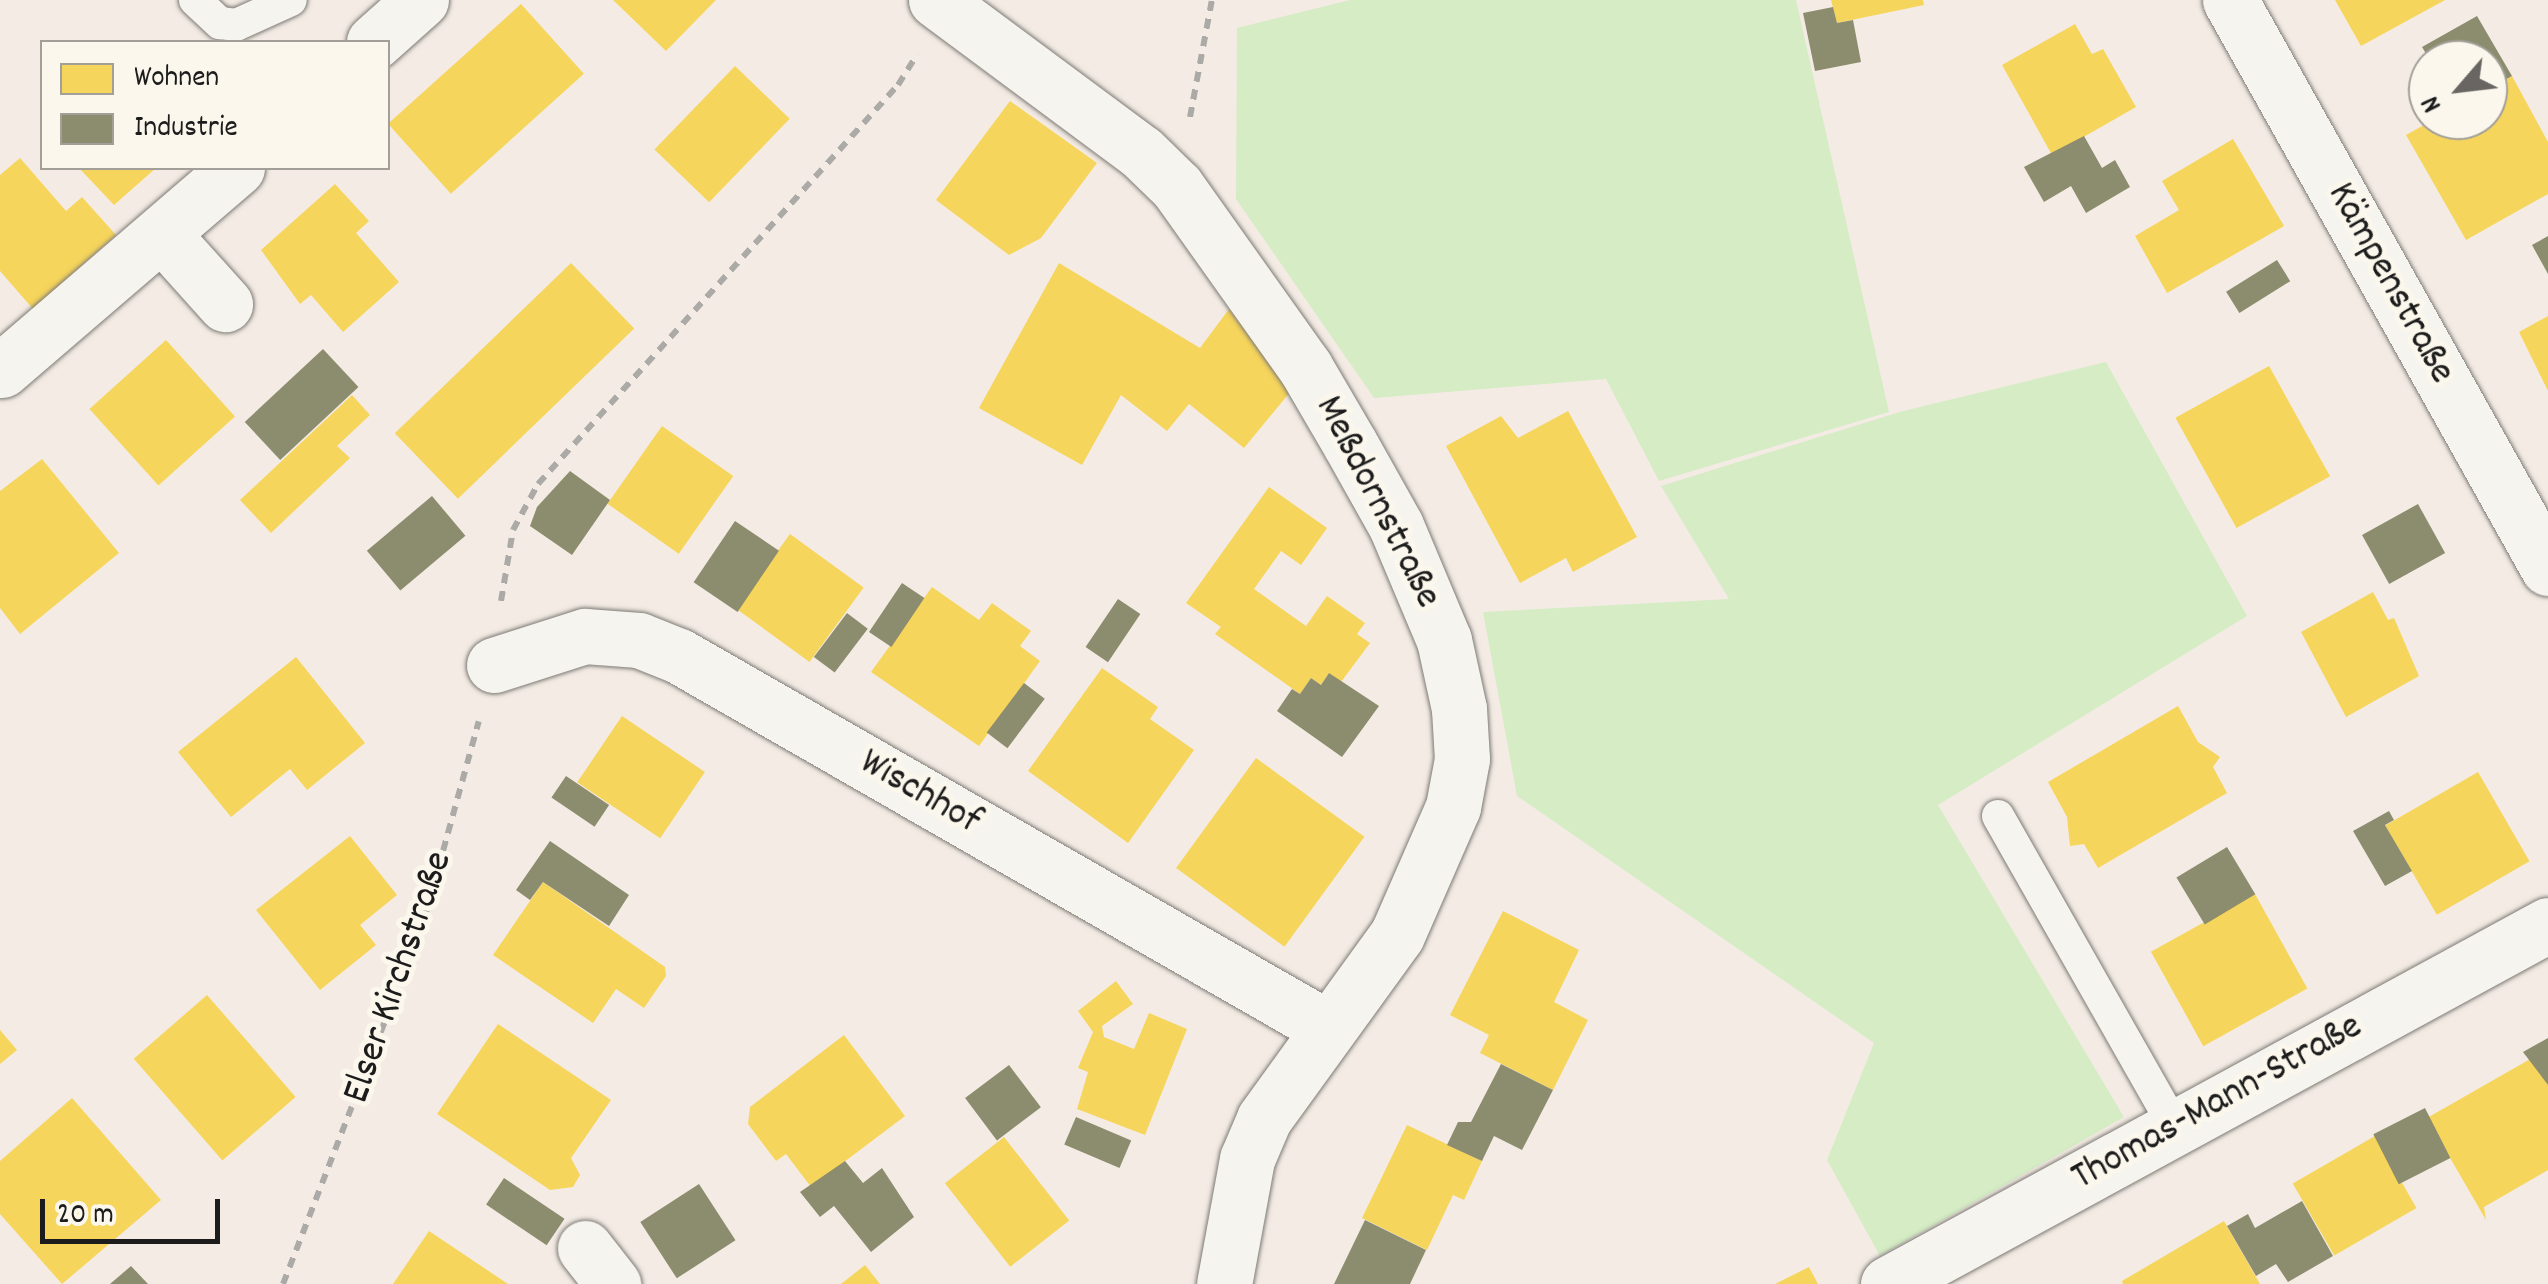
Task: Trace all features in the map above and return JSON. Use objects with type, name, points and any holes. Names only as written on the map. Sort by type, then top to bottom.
[{"type":"street","points":[[376,40],[420,0]]},
{"type":"street","name":"Kämpenstraße","points":[[2230,0],[2548,568]]},
{"type":"street","name":"Meßdornstraße","points":[[942,4],[1142,152],[1177,187],[1305,367],[1396,526],[1444,640],[1460,710],[1462,758],[1453,807],[1431,867],[1397,935],[1326,1027],[1264,1120],[1247,1160],[1224,1284]]},
{"type":"street","points":[[2,370],[235,170]]},
{"type":"street","points":[[163,235],[224,304]]},
{"type":"street","name":"Wischhof","points":[[494,666],[585,636],[639,640],[679,656],[1326,1027]]},
{"type":"street","name":"Thomas-Mann-Straße","points":[[1888,1284],[2548,925]]},
{"type":"lane","points":[[195,0],[220,23],[236,25],[292,0]]},
{"type":"lane","points":[[1998,816],[2175,1128]]},
{"type":"path","points":[[1177,187],[1212,0]]},
{"type":"path","name":"Elser Kirchstraße","points":[[283,1284],[424,920],[494,666],[506,553],[538,484],[898,85],[942,4]]},
{"type":"green space","points":[[1350,0],[1796,0],[1889,412],[1659,481],[1606,379],[1374,398],[1236,199],[1237,28]]},
{"type":"green space","points":[[2106,362],[2247,616],[1938,805],[2124,1117],[1880,1256],[1827,1160],[1874,1043],[1517,796],[1483,612],[1729,599],[1661,486],[1903,411]]},
{"type":"building: Wohnen","points":[[613,0],[716,0],[666,51]]},
{"type":"building: Wohnen","points":[[1831,0],[1923,0],[1924,5],[1837,23]]},
{"type":"building: Wohnen","points":[[2335,0],[2445,0],[2361,46]]},
{"type":"building: Wohnen","points":[[521,4],[584,74],[451,194],[390,126]]},
{"type":"building: Wohnen","points":[[2075,24],[2092,54],[2103,49],[2136,107],[2052,155],[2002,65]]},
{"type":"building: Wohnen","points":[[735,66],[790,119],[709,202],[654,149]]},
{"type":"building: Wohnen","points":[[2512,76],[2548,142],[2548,194],[2466,240],[2409,140],[2508,140],[2508,78]]},
{"type":"building: Wohnen","points":[[1010,101],[1097,163],[1041,238],[1009,255],[936,200]]},
{"type":"building: Wohnen","points":[[2233,139],[2284,226],[2167,293],[2135,236],[2179,210],[2162,181]]},
{"type":"building: Wohnen","points":[[20,158],[66,211],[82,197],[116,235],[33,309],[0,271],[0,175]]},
{"type":"building: Wohnen","points":[[81,170],[154,170],[114,205]]},
{"type":"building: Wohnen","points":[[335,184],[369,221],[356,233],[399,282],[343,332],[311,295],[300,304],[261,250]]},
{"type":"building: Wohnen","points":[[571,263],[634,328],[458,499],[395,433]]},
{"type":"building: Wohnen","points":[[1059,263],[1200,348],[1229,309],[1291,391],[1244,448],[1189,404],[1167,431],[1121,395],[1082,465],[979,408]]},
{"type":"building: Wohnen","points":[[2548,316],[2548,391],[2519,332]]},
{"type":"building: Wohnen","points":[[166,340],[235,417],[158,485],[89,409]]},
{"type":"building: Wohnen","points":[[2269,366],[2330,476],[2237,528],[2175,418]]},
{"type":"building: Wohnen","points":[[352,395],[370,415],[337,446],[350,458],[271,533],[240,500]]},
{"type":"building: Wohnen","points":[[1568,411],[1637,537],[1573,572],[1566,558],[1520,583],[1446,446],[1501,416],[1518,438]]},
{"type":"building: Wohnen","points":[[662,426],[733,476],[679,554],[608,504]]},
{"type":"building: Wohnen","points":[[42,459],[119,553],[20,634],[0,608],[0,491]]},
{"type":"building: Wohnen","points":[[1269,487],[1327,528],[1301,565],[1281,551],[1254,589],[1306,626],[1327,596],[1365,623],[1357,634],[1370,643],[1341,682],[1329,673],[1321,685],[1311,678],[1300,694],[1215,634],[1221,627],[1186,603]]},
{"type":"building: Wohnen","points":[[790,534],[864,587],[810,662],[736,608]]},
{"type":"building: Wohnen","points":[[932,587],[979,620],[992,603],[1031,631],[1020,646],[1040,661],[979,746],[871,672]]},
{"type":"building: Wohnen","points":[[2373,592],[2388,620],[2394,618],[2419,676],[2346,717],[2301,632]]},
{"type":"building: Wohnen","points":[[296,657],[365,743],[307,790],[290,769],[231,817],[178,752]]},
{"type":"building: Wohnen","points":[[1102,668],[1158,707],[1150,719],[1194,750],[1128,843],[1028,771]]},
{"type":"building: Wohnen","points":[[2178,706],[2198,742],[2220,757],[2213,767],[2227,793],[2098,868],[2084,844],[2070,846],[2067,817],[2048,782]]},
{"type":"building: Wohnen","points":[[622,716],[705,772],[660,838],[577,782]]},
{"type":"building: Wohnen","points":[[1256,758],[1364,837],[1284,947],[1176,868]]},
{"type":"building: Wohnen","points":[[2478,772],[2530,861],[2437,915],[2385,826]]},
{"type":"building: Wohnen","points":[[350,836],[397,895],[360,925],[376,945],[320,990],[256,910]]},
{"type":"building: Wohnen","points":[[543,882],[665,967],[666,976],[644,1008],[616,989],[593,1023],[493,955]]},
{"type":"building: Wohnen","points":[[2255,894],[2307,988],[2203,1046],[2151,952]]},
{"type":"building: Wohnen","points":[[1503,911],[1579,950],[1554,1002],[1588,1020],[1553,1090],[1480,1053],[1489,1035],[1450,1015]]},
{"type":"building: Wohnen","points":[[1116,981],[1133,1004],[1102,1026],[1104,1037],[1134,1049],[1149,1013],[1187,1029],[1145,1135],[1077,1109],[1088,1072],[1078,1068],[1093,1032],[1078,1011]]},
{"type":"building: Wohnen","points":[[207,995],[296,1097],[222,1161],[134,1059]]},
{"type":"building: Wohnen","points":[[498,1024],[611,1100],[571,1158],[580,1175],[573,1187],[550,1190],[437,1114]]},
{"type":"building: Wohnen","points":[[0,1030],[17,1050],[0,1064]]},
{"type":"building: Wohnen","points":[[844,1035],[905,1116],[811,1187],[786,1154],[776,1161],[748,1124],[750,1107]]},
{"type":"building: Wohnen","points":[[2532,1058],[2548,1085],[2548,1170],[2484,1207],[2486,1220],[2427,1118]]},
{"type":"building: Wohnen","points":[[72,1098],[161,1200],[62,1284],[0,1214],[0,1161]]},
{"type":"building: Wohnen","points":[[1407,1125],[1482,1161],[1464,1200],[1453,1195],[1427,1250],[1362,1218]]},
{"type":"building: Wohnen","points":[[2375,1136],[2416,1208],[2334,1255],[2293,1184]]},
{"type":"building: Wohnen","points":[[1004,1137],[1069,1221],[1010,1267],[945,1183]]},
{"type":"building: Wohnen","points":[[2224,1221],[2260,1284],[2123,1284],[2122,1281]]},
{"type":"building: Wohnen","points":[[429,1231],[508,1284],[393,1284]]},
{"type":"building: Wohnen","points":[[865,1265],[880,1284],[841,1284]]},
{"type":"building: Wohnen","points":[[1809,1267],[1818,1284],[1775,1284]]},
{"type":"building: Industrie","points":[[1833,7],[1837,23],[1853,20],[1861,62],[1815,71],[1803,13]]},
{"type":"building: Industrie","points":[[2477,16],[2491,40],[2434,40]]},
{"type":"building: Industrie","points":[[2084,136],[2102,168],[2115,160],[2130,187],[2086,213],[2071,186],[2044,202],[2024,167]]},
{"type":"building: Industrie","points":[[2548,236],[2548,274],[2532,245]]},
{"type":"building: Industrie","points":[[2277,260],[2290,281],[2239,313],[2226,292]]},
{"type":"building: Industrie","points":[[323,349],[358,387],[280,460],[245,422]]},
{"type":"building: Industrie","points":[[570,471],[610,500],[572,555],[530,526],[537,507]]},
{"type":"building: Industrie","points":[[432,496],[465,536],[400,590],[367,551]]},
{"type":"building: Industrie","points":[[2418,504],[2445,553],[2389,584],[2362,535]]},
{"type":"building: Industrie","points":[[735,521],[779,551],[738,612],[694,582]]},
{"type":"building: Industrie","points":[[902,583],[924,598],[891,647],[869,632]]},
{"type":"building: Industrie","points":[[1118,599],[1140,614],[1108,662],[1086,647]]},
{"type":"building: Industrie","points":[[847,613],[868,629],[835,673],[814,657]]},
{"type":"building: Industrie","points":[[1329,673],[1379,706],[1342,757],[1277,711],[1292,689],[1300,694],[1311,678],[1321,685]]},
{"type":"building: Industrie","points":[[1024,683],[1045,699],[1007,748],[987,733]]},
{"type":"building: Industrie","points":[[566,776],[609,805],[595,827],[551,798]]},
{"type":"building: Industrie","points":[[2389,811],[2394,820],[2385,825],[2412,871],[2385,886],[2353,831]]},
{"type":"building: Industrie","points":[[550,841],[629,895],[609,926],[543,882],[530,900],[516,890]]},
{"type":"building: Industrie","points":[[2227,847],[2255,894],[2205,925],[2176,877]]},
{"type":"building: Industrie","points":[[2548,1038],[2548,1085],[2523,1052]]},
{"type":"building: Industrie","points":[[1501,1064],[1553,1090],[1522,1150],[1494,1136],[1482,1161],[1447,1145],[1458,1122],[1471,1122]]},
{"type":"building: Industrie","points":[[1009,1065],[1041,1107],[997,1140],[965,1098]]},
{"type":"building: Industrie","points":[[2425,1108],[2450,1158],[2399,1184],[2373,1134]]},
{"type":"building: Industrie","points":[[1076,1117],[1131,1140],[1120,1168],[1064,1145]]},
{"type":"building: Industrie","points":[[845,1161],[863,1183],[882,1168],[914,1217],[871,1252],[834,1206],[820,1217],[800,1192]]},
{"type":"building: Industrie","points":[[504,1178],[565,1219],[547,1245],[486,1205]]},
{"type":"building: Industrie","points":[[699,1184],[735,1240],[677,1278],[640,1222]]},
{"type":"building: Industrie","points":[[2302,1201],[2333,1256],[2288,1282],[2276,1264],[2256,1276],[2227,1226],[2248,1214],[2255,1228]]},
{"type":"building: Industrie","points":[[1365,1220],[1426,1250],[1410,1284],[1334,1284]]},
{"type":"building: Industrie","points":[[131,1266],[148,1284],[110,1284]]}]
